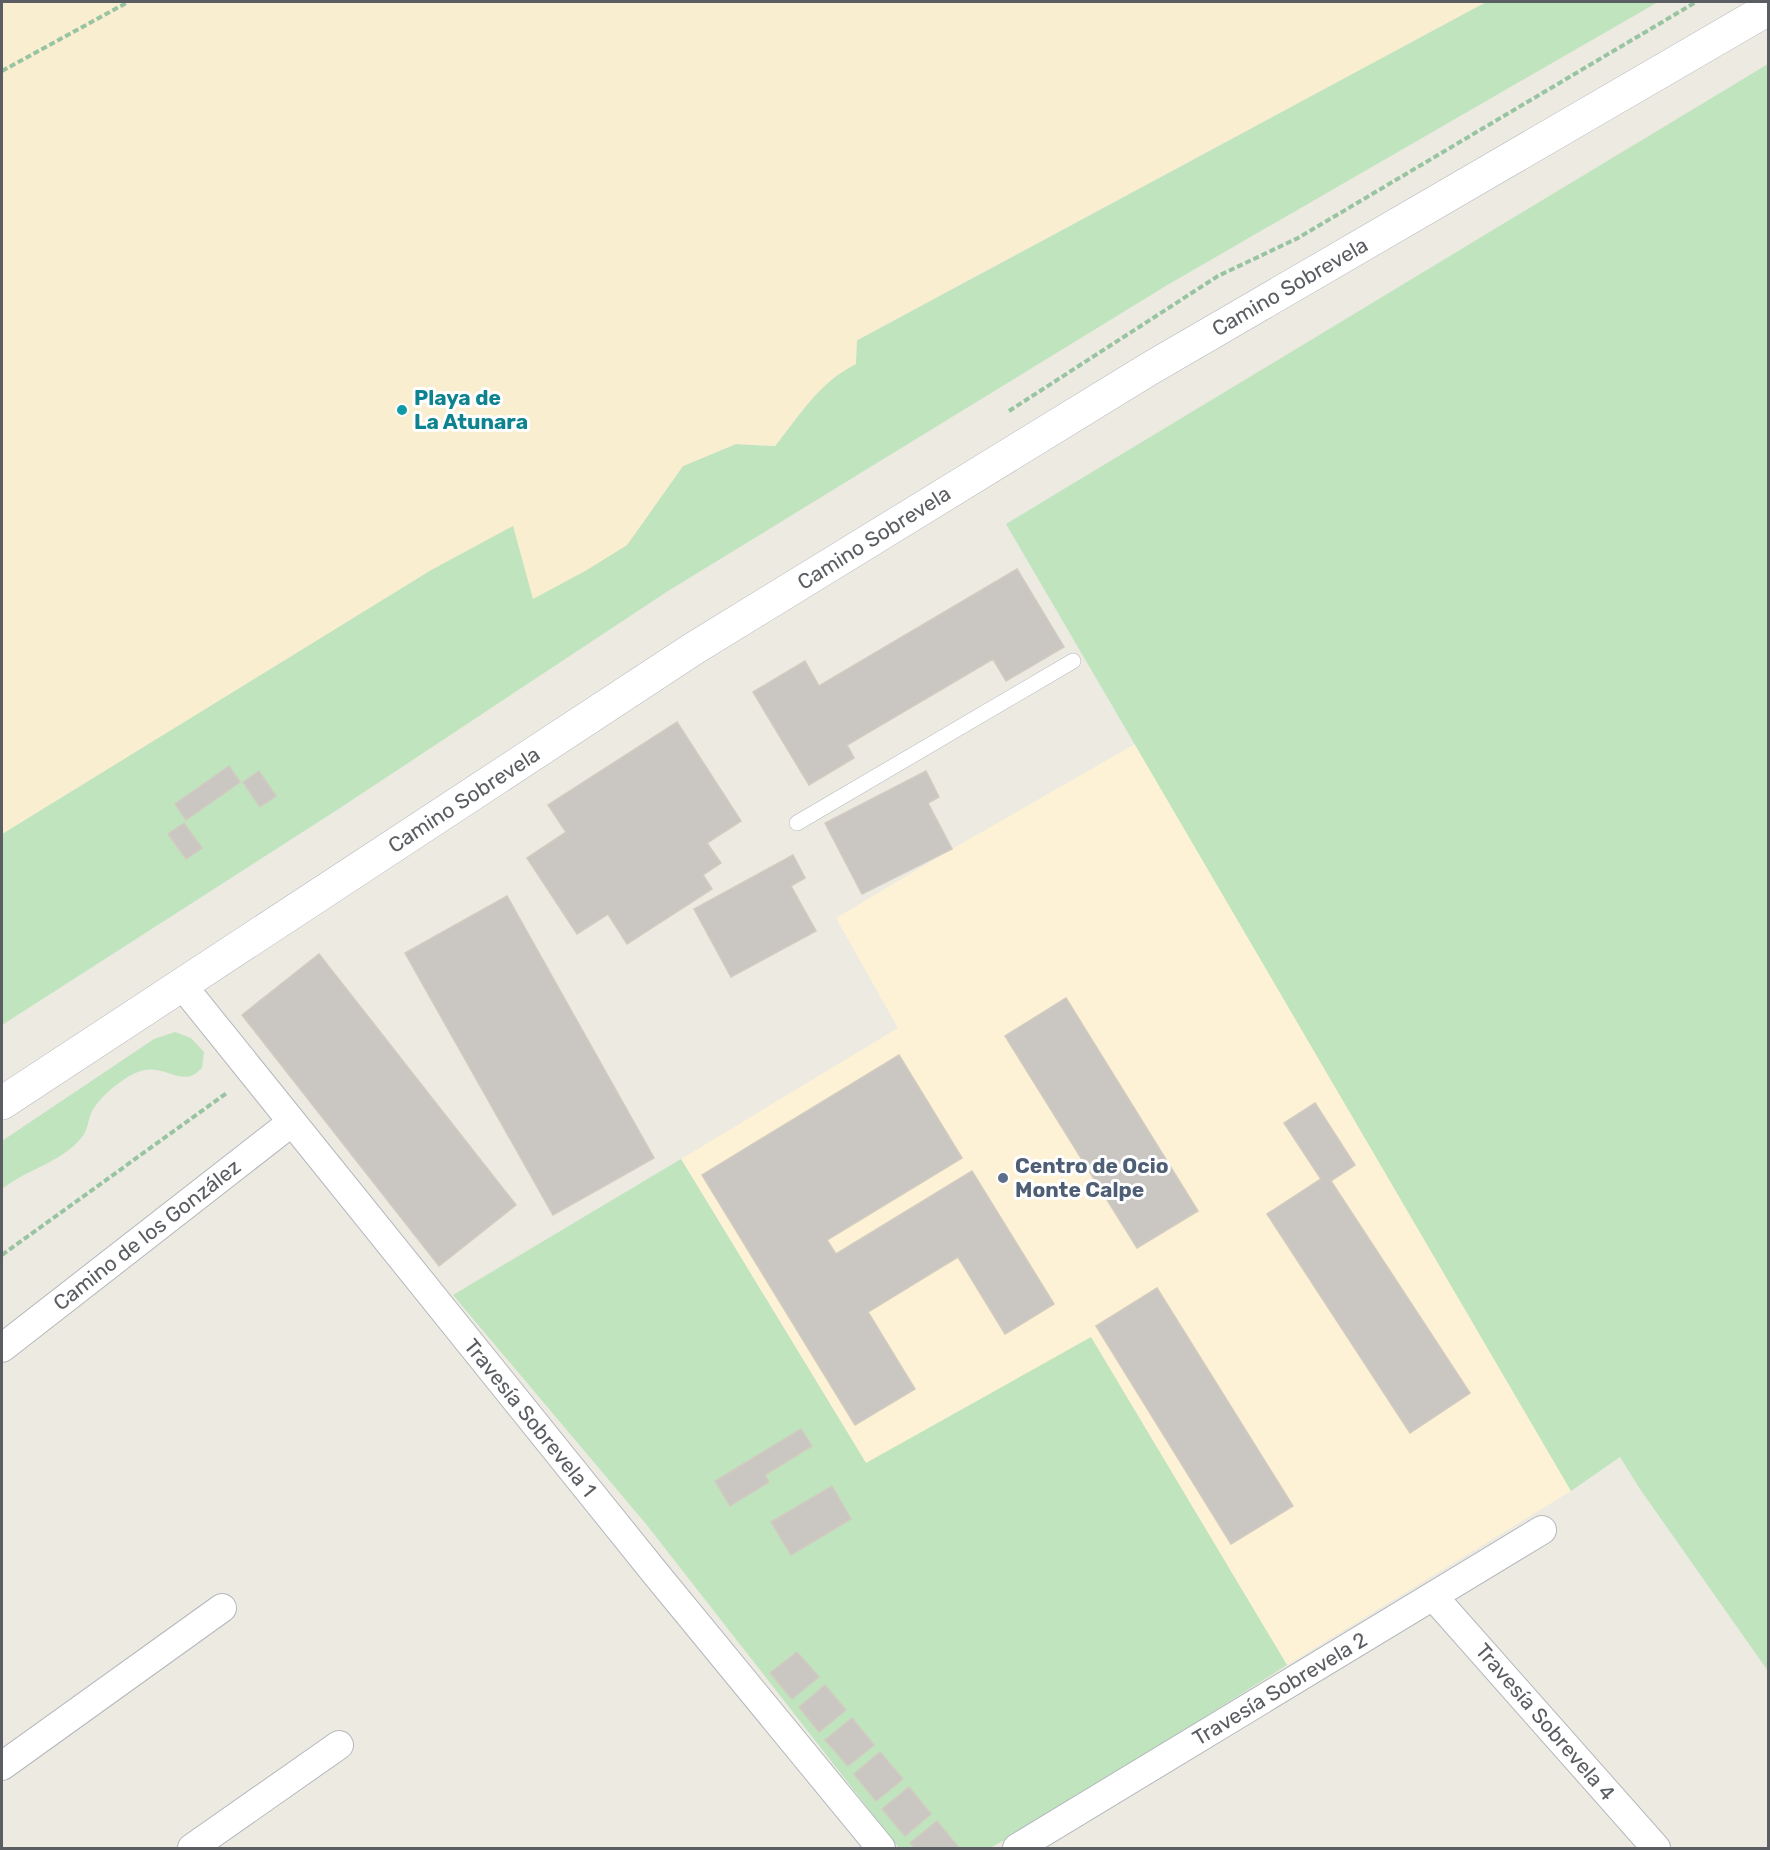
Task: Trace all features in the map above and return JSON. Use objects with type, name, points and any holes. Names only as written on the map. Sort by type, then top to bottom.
[{"type":"main road","name":"Camino Sobrevela","points":[[2,1103],[693,650],[1139,375],[1768,9]]},
{"type":"street","name":"Travesía Sobrevela 1","points":[[182,985],[648,1565],[881,1848]]},
{"type":"street","name":"Camino de los González","points":[[2,1348],[292,1122]]},
{"type":"street","name":"Travesía Sobrevela 2","points":[[1017,1848],[1048,1841],[1433,1596],[1542,1530]]},
{"type":"street","name":"Travesía Sobrevela 4","points":[[1433,1596],[1656,1848]]},
{"type":"street","points":[[2,1766],[222,1608]]},
{"type":"street","points":[[192,1848],[339,1745]]},
{"type":"lane","points":[[797,823],[1073,661]]},
{"type":"path","points":[[2,71],[128,2]]},
{"type":"path","points":[[2,1255],[253,1074]]},
{"type":"shaded area","points":[[1135,744],[1571,1491],[1287,1665],[1091,1338],[866,1463],[681,1159],[898,1028],[836,918]]},
{"type":"green space","points":[[1486,2],[1658,2],[1169,284],[668,591],[340,808],[2,1025],[2,834],[431,570],[514,525],[533,598],[585,571],[627,545],[683,466],[736,444],[775,446],[821,390],[843,371],[856,364],[856,341]]},
{"type":"green space","points":[[1768,64],[1768,1671],[1620,1457],[1571,1491],[1006,524]]},
{"type":"green space","points":[[175,1032],[191,1038],[204,1052],[202,1068],[191,1076],[184,1077],[150,1070],[127,1077],[95,1106],[84,1134],[74,1146],[2,1189],[2,1141],[154,1039]]},
{"type":"green space","points":[[681,1159],[866,1463],[1091,1337],[1287,1665],[1035,1824],[990,1848],[899,1848],[646,1524],[453,1295]]},
{"type":"sand","name":"Playa de La Atunara","points":[[2,2],[1486,2],[857,340],[856,364],[843,371],[821,390],[775,446],[736,444],[683,466],[627,545],[585,571],[533,599],[513,526],[431,570],[2,834]]},
{"type":"building","points":[[1017,569],[1064,647],[1006,681],[993,659],[847,745],[854,758],[809,785],[753,692],[805,661],[819,686]]},
{"type":"building","points":[[677,722],[741,821],[707,843],[721,863],[703,875],[712,889],[627,944],[608,914],[577,934],[527,858],[566,832],[548,805]]},
{"type":"building","points":[[229,766],[240,782],[186,820],[175,804]]},
{"type":"building","points":[[259,771],[276,796],[260,807],[243,782]]},
{"type":"building","points":[[926,771],[939,797],[928,803],[952,849],[862,894],[825,823]]},
{"type":"building","points":[[184,823],[202,848],[186,859],[168,834]]},
{"type":"building","points":[[793,855],[805,878],[791,886],[816,931],[731,977],[694,909]]},
{"type":"building","points":[[507,896],[654,1158],[553,1215],[405,953]]},
{"type":"building","points":[[319,954],[516,1205],[439,1266],[242,1015]]},
{"type":"building","points":[[1066,998],[1198,1211],[1137,1248],[1005,1036]]},
{"type":"building","points":[[899,1055],[962,1158],[827,1240],[836,1254],[972,1171],[1054,1304],[1005,1334],[958,1257],[868,1312],[915,1389],[855,1425],[702,1175]]},
{"type":"building","points":[[1315,1103],[1355,1165],[1331,1181],[1470,1393],[1410,1433],[1267,1214],[1321,1179],[1284,1123]]},
{"type":"building","points":[[1157,1288],[1293,1506],[1231,1544],[1096,1326]]},
{"type":"building","points":[[801,1429],[812,1446],[765,1475],[769,1482],[730,1506],[715,1481]]},
{"type":"building","points":[[832,1486],[851,1519],[791,1555],[771,1522]]},
{"type":"building","points":[[797,1652],[819,1677],[792,1699],[770,1673]]},
{"type":"building","points":[[825,1685],[846,1710],[819,1732],[799,1707]]},
{"type":"building","points":[[852,1718],[874,1745],[848,1766],[825,1740]]},
{"type":"building","points":[[880,1752],[903,1779],[876,1801],[854,1774]]},
{"type":"building","points":[[909,1787],[931,1814],[905,1836],[882,1809]]},
{"type":"building","points":[[937,1821],[959,1848],[915,1848],[910,1843]]},
{"type":"place","name":"Playa de La Atunara","points":[[402,410]]},
{"type":"place","name":"Centro de Ocio Monte Calpe","points":[[1003,1178]]}]
